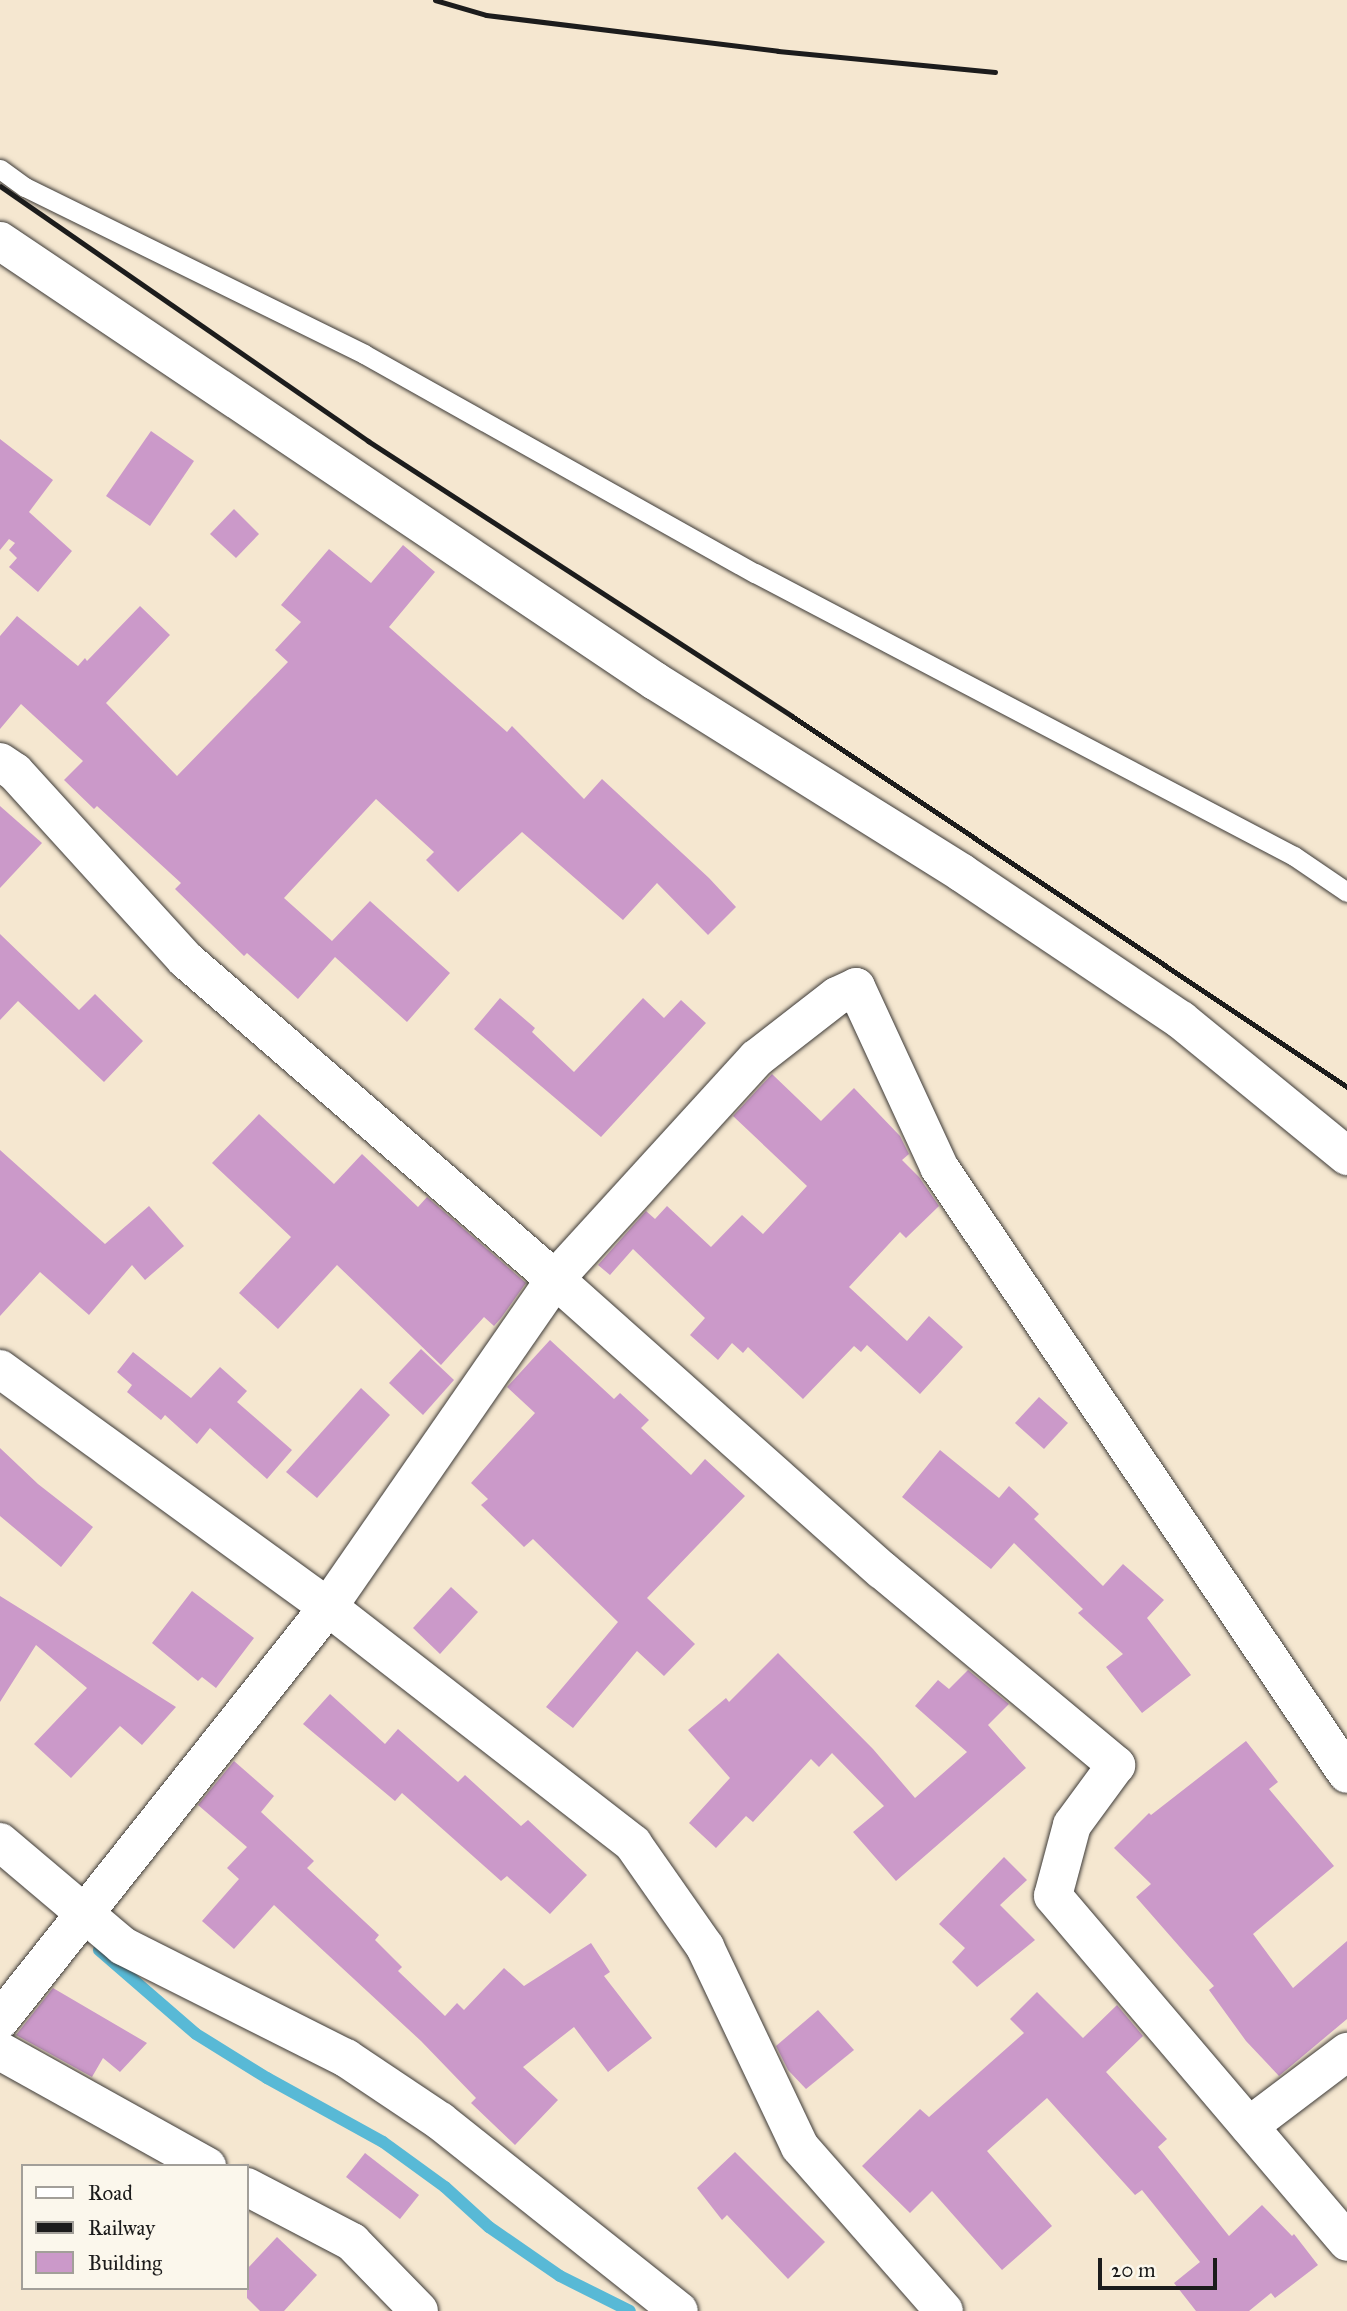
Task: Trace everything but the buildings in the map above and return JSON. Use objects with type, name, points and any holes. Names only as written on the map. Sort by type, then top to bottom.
[{"type":"street","points":[[0,241],[654,681],[962,873],[1181,1020],[1347,1156]]},
{"type":"street","points":[[0,761],[15,772],[185,959],[555,1279],[882,1570],[1116,1765],[1072,1825],[1053,1896],[1347,2242]]},
{"type":"street","points":[[0,2020],[328,1607],[555,1279],[757,1058],[837,996],[856,987],[939,1167],[1347,1774]]},
{"type":"street","points":[[0,1368],[328,1607],[633,1844],[705,1947],[800,2147],[944,2311]]},
{"type":"street","points":[[0,1842],[123,1946],[346,2058],[419,2107],[679,2311]]},
{"type":"street","points":[[0,2051],[203,2164]]},
{"type":"street","points":[[1249,2126],[1347,2052]]},
{"type":"street","points":[[248,2188],[352,2242],[419,2311]]},
{"type":"lane","points":[[0,169],[25,187],[364,354],[755,572],[1294,856],[1347,892]]},
{"type":"waterway","points":[[99,1950],[196,2034],[267,2078],[383,2142],[445,2187],[489,2227],[560,2276],[630,2311]]},
{"type":"railway","points":[[435,0],[486,15],[778,51],[995,72]]},
{"type":"railway","points":[[0,186],[368,441],[792,716],[1347,1087]]}]
